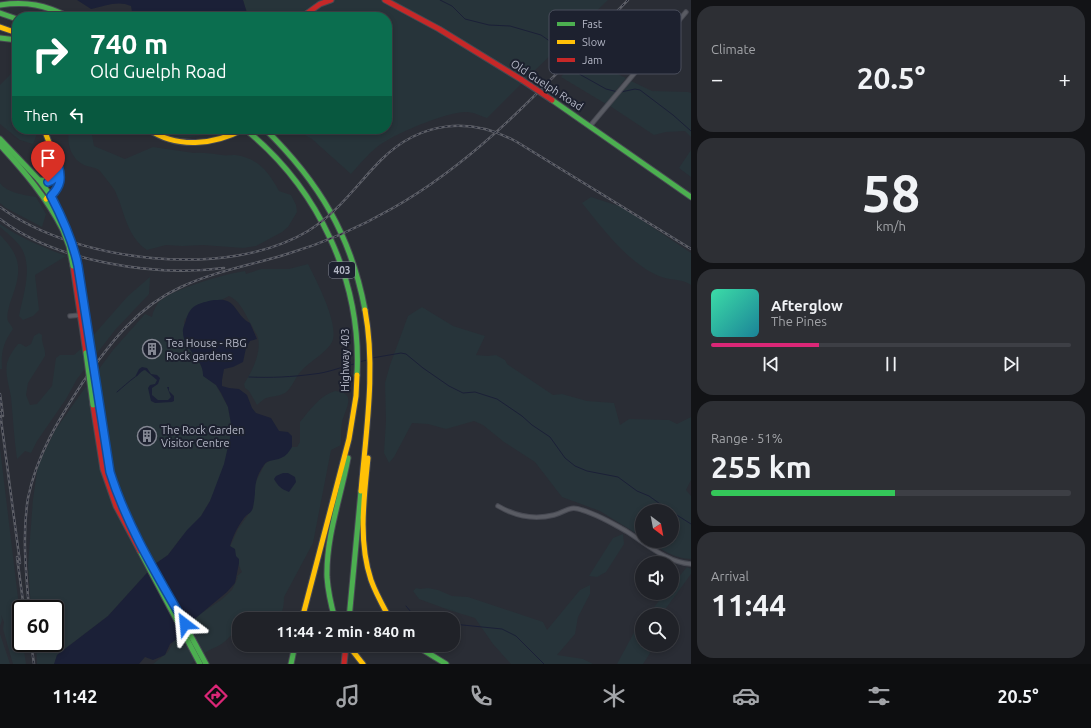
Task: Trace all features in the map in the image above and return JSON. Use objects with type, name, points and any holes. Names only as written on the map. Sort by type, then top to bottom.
[{"type":"main road","points":[[309,12],[320,4],[331,0]]},
{"type":"main road","name":"Old Guelph Road","points":[[385,0],[439,29],[522,80],[691,197]]},
{"type":"main road","points":[[0,5],[22,1],[50,8],[58,12]]},
{"type":"main road","points":[[0,13],[12,17]]},
{"type":"main road","points":[[0,27],[12,31]]},
{"type":"main road","points":[[0,38],[12,39]]},
{"type":"main road","points":[[46,134],[58,165],[61,180],[57,190],[48,197]]},
{"type":"main road","points":[[154,134],[169,140],[185,142],[220,140],[237,134]]},
{"type":"main road","name":"Highway 403","points":[[250,134],[287,169],[308,197],[326,227],[336,248],[351,298],[356,329],[357,362],[355,400],[349,438],[304,612]]},
{"type":"main road","name":"Highway 403","points":[[271,134],[300,165],[321,195],[343,234],[359,282],[368,323],[370,354],[369,397],[350,612]]},
{"type":"main road","points":[[0,138],[39,180],[65,228],[76,266],[89,354],[110,472],[124,512],[138,543]]},
{"type":"main road","points":[[0,145],[48,197]]},
{"type":"main road","points":[[39,180],[48,182],[53,180],[58,172],[58,165]]},
{"type":"main road","points":[[89,354],[93,405],[103,469],[116,506],[138,543],[202,662]]},
{"type":"main road","points":[[369,397],[363,542],[369,579],[378,600],[386,612]]},
{"type":"main road","points":[[332,612],[326,577],[328,548],[348,459],[349,438]]},
{"type":"main road","points":[[290,664],[293,652]]},
{"type":"main road","points":[[344,664],[346,652]]},
{"type":"main road","points":[[353,652],[362,663]]},
{"type":"main road","points":[[426,652],[446,664]]},
{"type":"street","points":[[681,18],[686,12]]},
{"type":"street","points":[[590,126],[634,74]]},
{"type":"street","points":[[70,316],[83,315]]},
{"type":"street","points":[[498,506],[510,513],[539,517],[554,515],[573,507],[584,510],[626,531],[654,551],[682,563],[691,564]]},
{"type":"shaded area","points":[[243,0],[608,0],[598,10],[549,10],[549,57],[487,118],[469,112],[458,113],[434,119],[407,130],[377,147],[351,174],[312,139],[302,134],[392,134],[392,12],[247,12]]},
{"type":"shaded area","points":[[12,72],[12,134],[0,124],[0,85]]},
{"type":"shaded area","points":[[564,74],[618,74],[626,78],[606,104],[561,77]]},
{"type":"shaded area","points":[[631,81],[652,91],[691,93],[691,137],[685,131],[666,132],[654,135],[610,106]]},
{"type":"shaded area","points":[[12,134],[37,134],[33,144],[20,140]]},
{"type":"shaded area","points":[[68,134],[92,134],[94,146],[125,159],[153,147],[194,153],[235,155],[250,159],[267,172],[279,191],[291,195],[296,205],[297,212],[288,227],[282,232],[256,246],[243,248],[203,245],[166,245],[147,250],[132,234],[119,200],[109,182],[99,170],[84,165],[76,159],[70,150]]},
{"type":"shaded area","points":[[175,134],[215,134],[183,138],[171,135]]},
{"type":"shaded area","points":[[691,150],[691,177],[679,168]]},
{"type":"shaded area","points":[[0,183],[12,191],[36,197],[46,214],[42,227],[6,208],[0,203]]},
{"type":"shaded area","points":[[591,197],[622,207],[691,253],[691,285],[683,281],[667,279],[659,276],[647,270],[626,254],[582,203]]},
{"type":"shaded area","points":[[0,224],[32,242],[66,256],[35,275],[39,310],[33,316],[23,320],[19,316],[25,290],[27,271],[26,262],[20,246],[0,227]]},
{"type":"shaded area","points":[[0,235],[8,244],[17,259],[18,267],[18,275],[7,314],[7,319],[13,329],[3,348],[2,369],[0,369]]},
{"type":"shaded area","points":[[308,264],[326,303],[333,325],[334,334],[330,346],[303,369],[287,391],[277,396],[264,399],[257,405],[249,391],[245,388],[244,384],[258,354],[259,347],[257,335],[244,312],[235,300],[229,296],[185,319],[186,338],[208,379],[216,385],[228,407],[232,429],[223,479],[201,516],[168,555],[155,564],[108,616],[64,650],[64,600],[30,600],[28,565],[33,499],[38,465],[56,429],[113,350],[145,314],[152,317],[158,303],[165,298],[199,283],[225,275],[245,271],[246,274],[261,269],[289,269]]},
{"type":"shaded area","points":[[150,277],[149,294],[115,330],[77,379],[66,399],[37,441],[31,453],[25,451],[17,459],[11,397],[6,371],[8,360],[14,349],[18,344],[26,347],[31,344],[34,336],[39,333],[42,335],[45,356],[28,383],[26,395],[30,405],[37,404],[52,386],[56,358],[60,355],[74,355],[83,347],[128,296]]},
{"type":"shaded area","points":[[422,307],[453,326],[485,336],[476,355],[496,355],[553,395],[562,394],[587,401],[614,403],[620,425],[629,419],[669,420],[677,424],[691,417],[691,480],[686,490],[691,496],[691,559],[679,557],[660,548],[679,548],[679,504],[635,504],[635,533],[600,511],[562,497],[535,462],[504,442],[483,425],[474,421],[446,429],[428,424],[412,423],[394,457],[389,463],[384,453],[386,421],[385,383],[408,316]]},
{"type":"shaded area","points":[[335,391],[342,392],[348,398],[347,407],[342,422],[341,445],[331,450],[313,543],[284,597],[282,612],[232,612],[232,634],[220,645],[201,655],[191,664],[153,664],[168,652],[182,626],[221,600],[232,590],[238,577],[236,577],[242,572],[230,547],[238,529],[253,508],[255,483],[265,464],[289,447],[297,447],[300,442],[300,422],[311,408],[329,393]]},
{"type":"shaded area","points":[[0,448],[18,600],[12,600],[12,652],[24,652],[26,664],[13,664],[3,629],[4,622],[1,615],[2,620],[0,626]]},
{"type":"shaded area","points":[[623,534],[624,544],[606,572],[597,577],[589,576],[613,538]]},
{"type":"shaded area","points":[[687,567],[691,569],[691,574],[679,590],[679,577]]},
{"type":"shaded area","points":[[590,585],[590,594],[578,617],[575,634],[557,655],[583,659],[593,664],[511,664],[493,644],[475,618],[419,599],[413,591],[416,588],[428,588],[438,590],[452,596],[468,597],[543,622],[547,630],[580,590]]},
{"type":"shaded area","points":[[660,600],[672,600],[666,608],[653,608]]},
{"type":"shaded area","points":[[635,631],[635,652],[650,653],[643,664],[617,664]]},
{"type":"shaded area","points":[[0,634],[10,664],[0,664]]},
{"type":"shaded area","points":[[36,652],[61,652],[57,655],[55,664],[37,664]]},
{"type":"water","points":[[77,0],[243,0],[247,12],[132,12],[131,6],[126,4],[111,4],[91,9]]},
{"type":"water","points":[[225,300],[233,305],[243,318],[250,323],[257,339],[250,341],[246,348],[243,362],[233,367],[224,369],[222,386],[239,389],[247,395],[252,408],[256,413],[271,418],[279,431],[288,432],[292,436],[292,447],[287,454],[281,458],[268,462],[260,471],[256,481],[254,501],[251,512],[245,517],[237,528],[230,546],[235,549],[236,556],[239,559],[235,583],[227,592],[191,622],[189,630],[170,644],[165,655],[153,660],[145,657],[139,664],[54,664],[57,655],[61,652],[64,652],[64,650],[108,616],[155,564],[168,555],[187,530],[201,516],[210,501],[224,464],[232,429],[228,407],[221,393],[216,385],[203,376],[200,364],[186,344],[184,338],[183,328],[190,311],[204,302]]},
{"type":"water","points":[[142,367],[147,368],[151,374],[157,375],[160,378],[158,384],[152,388],[152,395],[158,400],[168,400],[171,397],[167,387],[169,387],[169,391],[174,396],[174,401],[155,403],[151,401],[148,388],[150,385],[155,384],[157,380],[145,370],[135,377],[139,369]]},
{"type":"water","points":[[283,473],[288,473],[295,477],[296,482],[289,492],[280,487],[274,479],[276,476]]},
{"type":"waterway","points":[[440,0],[452,6],[465,19],[489,25],[510,26],[541,35],[549,41]]},
{"type":"waterway","points":[[580,74],[606,89],[618,92]]},
{"type":"waterway","points":[[621,92],[635,89],[640,90],[691,131]]},
{"type":"waterway","points":[[372,358],[401,353],[406,354],[449,386],[463,393],[475,392],[497,399],[550,437],[565,458],[575,466],[587,471],[618,477],[637,491],[649,496],[660,504]]},
{"type":"waterway","points":[[359,362],[367,360]]},
{"type":"waterway","points":[[249,377],[290,377],[324,372],[354,364]]},
{"type":"waterway","points":[[117,392],[135,377]]},
{"type":"waterway","points":[[679,516],[691,524]]},
{"type":"waterway","points":[[406,606],[411,612]]},
{"type":"waterway","points":[[460,625],[502,629],[516,636],[544,664]]},
{"type":"railway","points":[[618,10],[628,0]]},
{"type":"railway","points":[[28,600],[25,554],[25,526],[28,498],[37,467],[57,423],[74,396],[114,340],[126,327],[165,295],[194,281],[301,250],[355,228],[393,208],[427,187],[489,139],[557,74]]},
{"type":"railway","points":[[0,207],[31,226],[68,241],[109,252],[152,258],[195,259],[236,256],[275,246],[308,231],[319,224],[338,207],[381,160],[396,147],[412,137],[429,130],[464,126],[481,128],[517,142],[691,249]]},
{"type":"railway","points":[[0,219],[23,234],[49,246],[77,256],[107,263],[138,268],[168,270],[224,268]]},
{"type":"railway","points":[[0,394],[3,416]]},
{"type":"railway","points":[[0,412],[20,563]]},
{"type":"railway","points":[[17,557],[23,600]]},
{"type":"railway","points":[[32,652],[34,664]]},
{"type":"traffic: fast","points":[[0,5],[36,5],[57,12]]},
{"type":"traffic: fast","points":[[0,13],[12,17]]},
{"type":"traffic: fast","points":[[0,38],[12,39]]},
{"type":"traffic: fast","points":[[552,100],[691,197]]},
{"type":"traffic: fast","points":[[250,134],[271,153],[294,179],[314,208],[330,238],[343,271],[352,305],[357,340],[357,375]]},
{"type":"traffic: fast","points":[[270,134],[301,169],[317,190],[330,211],[351,258],[359,283],[365,310]]},
{"type":"traffic: fast","points":[[0,139],[39,180],[51,196],[66,226]]},
{"type":"traffic: fast","points":[[0,145],[34,185],[50,207],[63,230]]},
{"type":"traffic: fast","points":[[39,180],[48,181],[53,179],[57,174],[58,165]]},
{"type":"traffic: fast","points":[[63,230],[69,246],[73,266]]},
{"type":"traffic: fast","points":[[86,353],[93,405]]},
{"type":"traffic: fast","points":[[97,393],[110,472],[124,512],[206,664]]},
{"type":"traffic: fast","points":[[333,612],[328,588],[327,562],[334,517],[348,458]]},
{"type":"traffic: fast","points":[[350,612],[361,491]]},
{"type":"traffic: fast","points":[[140,551],[200,664]]},
{"type":"traffic: fast","points":[[291,664],[294,652]]},
{"type":"traffic: fast","points":[[426,652],[446,664]]},
{"type":"traffic: slow","points":[[0,27],[12,31]]},
{"type":"traffic: slow","points":[[46,134],[61,175],[56,188],[46,199]]},
{"type":"traffic: slow","points":[[157,134],[171,140],[183,142],[208,141],[220,139],[232,134]]},
{"type":"traffic: slow","points":[[66,226],[78,266]]},
{"type":"traffic: slow","points":[[78,266],[91,355]]},
{"type":"traffic: slow","points":[[361,491],[370,377],[370,355],[365,310]]},
{"type":"traffic: slow","points":[[304,612],[349,439],[356,396],[357,375]]},
{"type":"traffic: slow","points":[[368,458],[363,519],[364,550],[371,580],[386,612]]},
{"type":"traffic: slow","points":[[354,652],[363,664]]},
{"type":"traffic: jam","points":[[309,12],[320,4],[331,0]]},
{"type":"traffic: jam","points":[[385,0],[439,29],[522,80]]},
{"type":"traffic: jam","points":[[522,80],[552,100]]},
{"type":"traffic: jam","points":[[73,266],[86,353]]},
{"type":"traffic: jam","points":[[91,355],[97,393]]},
{"type":"traffic: jam","points":[[93,405],[103,469],[116,506],[140,551]]},
{"type":"traffic: jam","points":[[344,664],[345,652]]},
{"type":"place","name":"Tea House - RBG Rock gardens","points":[[152,349]]},
{"type":"place","name":"The Rock Garden Visitor Centre","points":[[147,436]]},
{"type":"route","points":[[48,182],[55,178],[58,172],[58,165],[61,180],[57,190],[51,196],[62,216],[71,239],[78,266],[110,472],[124,512],[185,624]]}]
